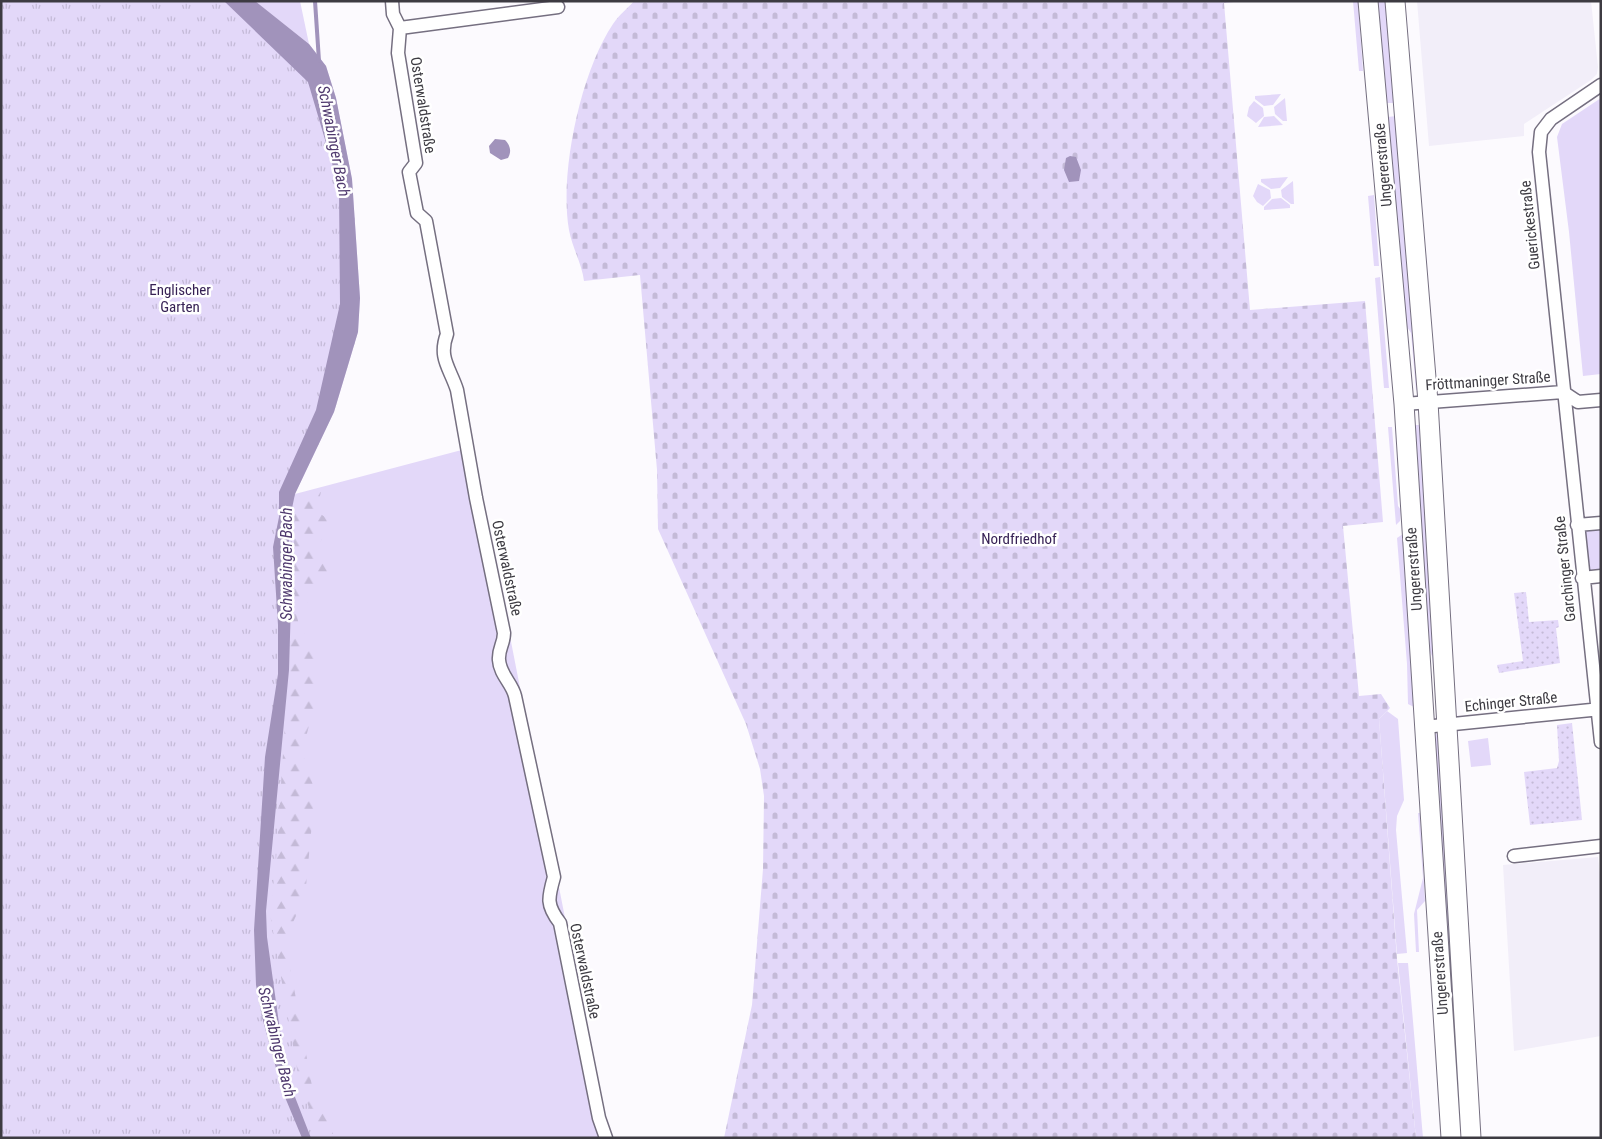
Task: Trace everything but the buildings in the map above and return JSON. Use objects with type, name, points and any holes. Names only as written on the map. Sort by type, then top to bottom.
[{"type":"main road","name":"Ungererstraße","points":[[1368,1],[1404,404],[1451,1138]]},
{"type":"main road","name":"Ungererstraße","points":[[1395,1],[1428,402],[1445,726],[1471,1138]]},
{"type":"street","name":"Osterwaldstraße","points":[[392,1],[393,14],[400,28],[398,53],[416,163],[409,172],[417,213],[426,221],[446,334],[442,347],[446,368],[453,376],[457,390],[476,498],[504,633],[504,642],[498,650],[499,663],[506,680],[513,686],[554,877],[548,898],[552,913],[560,923],[599,1118],[606,1138]]},
{"type":"street","points":[[400,28],[558,7]]},
{"type":"street","name":"Guerickestraße","points":[[1563,392],[1539,152],[1541,132],[1550,119],[1601,85]]},
{"type":"street","name":"Fröttmaninger Straße","points":[[1404,404],[1563,392],[1578,402],[1601,400]]},
{"type":"street","name":"Garchinger Straße","points":[[1563,392],[1582,578],[1599,709],[1601,742]]},
{"type":"street","points":[[1577,525],[1601,523]]},
{"type":"street","points":[[1582,578],[1601,576]]},
{"type":"street","name":"Echinger Straße","points":[[1424,727],[1599,709]]},
{"type":"street","points":[[1514,856],[1601,846]]},
{"type":"shaded area","points":[[1417,1],[1591,1],[1598,67],[1597,74],[1591,80],[1524,124],[1524,136],[1429,146]]},
{"type":"shaded area","points":[[1598,857],[1601,883],[1601,1036],[1514,1051],[1503,865]]},
{"type":"green space","name":"Englischer Garten","points":[[1,1],[254,1],[309,44],[326,66],[336,98],[352,179],[360,298],[358,332],[334,412],[295,494],[293,600],[276,861],[270,914],[299,1080],[320,1138],[1,1138]]},
{"type":"green space","points":[[254,1],[300,1],[309,44]]},
{"type":"green space","name":"Nordfriedhof","points":[[634,1],[1243,1],[1224,3],[1250,310],[1365,301],[1383,522],[1343,526],[1359,696],[1381,694],[1390,708],[1379,719],[1397,959],[1416,1138],[724,1138],[752,1005],[763,869],[764,796],[760,769],[746,724],[658,529],[657,470],[640,275],[584,281],[570,236],[567,207],[570,152],[582,95],[602,44],[615,21]]},
{"type":"green space","points":[[1353,1],[1358,1],[1363,71],[1359,71]]},
{"type":"green space","points":[[1378,1],[1386,1],[1395,103],[1387,103]]},
{"type":"green space","points":[[1281,94],[1273,105],[1264,106],[1255,99],[1255,96]]},
{"type":"green space","points":[[1285,98],[1287,121],[1283,121],[1275,114],[1274,107]]},
{"type":"green space","points":[[1601,98],[1601,374],[1583,376],[1569,232],[1557,137],[1562,124]]},
{"type":"green space","points":[[1254,101],[1263,108],[1264,116],[1256,123],[1247,116],[1249,107]]},
{"type":"green space","points":[[1274,116],[1283,125],[1258,127],[1264,117]]},
{"type":"green space","points":[[1396,116],[1418,391],[1416,390],[1411,333],[1405,324],[1388,117]]},
{"type":"green space","points":[[1288,177],[1280,188],[1271,189],[1261,182],[1261,179]]},
{"type":"green space","points":[[1293,181],[1294,204],[1291,204],[1282,197],[1281,190]]},
{"type":"green space","points":[[1258,184],[1270,190],[1271,198],[1263,206],[1253,196]]},
{"type":"green space","points":[[1374,195],[1379,266],[1374,266],[1368,196]]},
{"type":"green space","points":[[1281,198],[1290,205],[1290,208],[1264,210],[1264,207],[1272,199]]},
{"type":"green space","points":[[1380,277],[1389,388],[1384,388],[1375,278]]},
{"type":"green space","points":[[1412,425],[1421,425],[1438,712],[1432,656],[1427,646]]},
{"type":"green space","points":[[1388,427],[1392,427],[1398,506],[1401,510],[1400,521],[1396,525]]},
{"type":"green space","points":[[473,447],[608,1138],[320,1138],[270,914],[295,494]]},
{"type":"green space","points":[[321,492],[316,511],[334,523],[313,551],[332,569],[297,616],[299,626],[317,653],[318,692],[302,752],[315,791],[305,897],[285,939],[312,1086],[335,1138],[311,1138],[286,1074],[267,937],[279,763],[289,670],[294,498]]},
{"type":"green space","points":[[1577,525],[1601,529],[1601,576],[1582,578]]},
{"type":"green space","points":[[1403,534],[1414,707],[1408,704],[1407,664],[1397,538]]},
{"type":"green space","points":[[1526,592],[1529,622],[1558,620],[1559,627],[1556,628],[1560,663],[1499,673],[1497,665],[1523,661],[1514,593]]},
{"type":"green space","points":[[1387,711],[1398,719],[1404,800],[1397,816],[1396,830],[1407,953],[1397,954],[1379,719]]},
{"type":"green space","points":[[1572,723],[1582,820],[1530,825],[1524,772],[1557,768],[1559,761],[1557,725]]},
{"type":"green space","points":[[1434,733],[1439,735],[1459,1095],[1454,1081]]},
{"type":"green space","points":[[1488,738],[1491,765],[1471,767],[1468,741]]},
{"type":"green space","points":[[1418,813],[1420,813],[1425,901],[1417,910],[1419,952],[1416,952],[1414,914],[1423,878]]},
{"type":"green space","points":[[1398,963],[1408,963],[1423,1138],[1416,1138]]},
{"type":"water","name":"Schwabinger Bach","points":[[224,1],[255,1],[309,44],[326,66],[336,98],[352,179],[360,298],[358,332],[334,412],[295,494],[290,518],[288,565],[291,603],[289,670],[266,911],[267,937],[286,1074],[311,1138],[302,1138],[282,1090],[262,1017],[256,985],[254,930],[265,757],[278,674],[278,625],[273,547],[279,517],[279,492],[316,410],[340,304],[339,187],[308,82]]},
{"type":"water","points":[[495,139],[505,140],[508,144],[510,151],[508,158],[501,160],[490,153],[489,146]]},
{"type":"water","points":[[1070,156],[1076,157],[1081,170],[1079,181],[1069,182],[1064,170],[1066,158]]},
{"type":"waterway","points":[[315,1],[319,61]]}]
